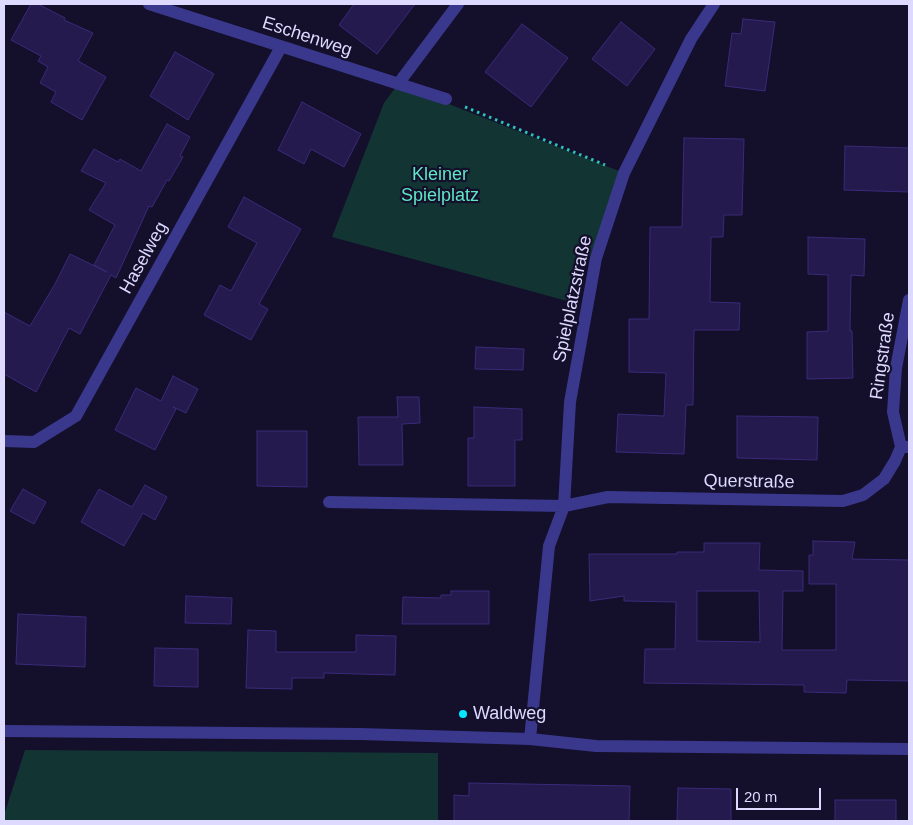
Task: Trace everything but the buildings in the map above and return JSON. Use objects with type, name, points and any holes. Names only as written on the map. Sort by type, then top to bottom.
[{"type":"street","name":"Eschenweg","points":[[149,4],[446,99]]},
{"type":"street","points":[[398,84],[458,4]]},
{"type":"street","name":"Spielplatzstraße","points":[[530,739],[549,546],[564,506],[570,402],[596,258],[624,172],[691,39],[714,4]]},
{"type":"street","name":"Haselweg","points":[[4,442],[34,442],[76,416],[281,47]]},
{"type":"street","name":"Ringstraße","points":[[905,447],[893,412],[896,368],[909,300]]},
{"type":"street","name":"Querstraße","points":[[564,506],[608,497],[843,501],[864,495],[884,479],[905,447]]},
{"type":"street","points":[[329,502],[564,506]]},
{"type":"street","points":[[4,731],[360,734],[530,739],[596,746],[909,748]]},
{"type":"path","points":[[446,99],[624,172]]},
{"type":"green space","name":"Kleiner Spielplatz","points":[[398,84],[624,173],[571,302],[332,237],[384,103]]},
{"type":"green space","points":[[25,750],[438,753],[438,821],[4,821],[4,815]]},
{"type":"place","name":"Waldweg","points":[[463,714]]}]
